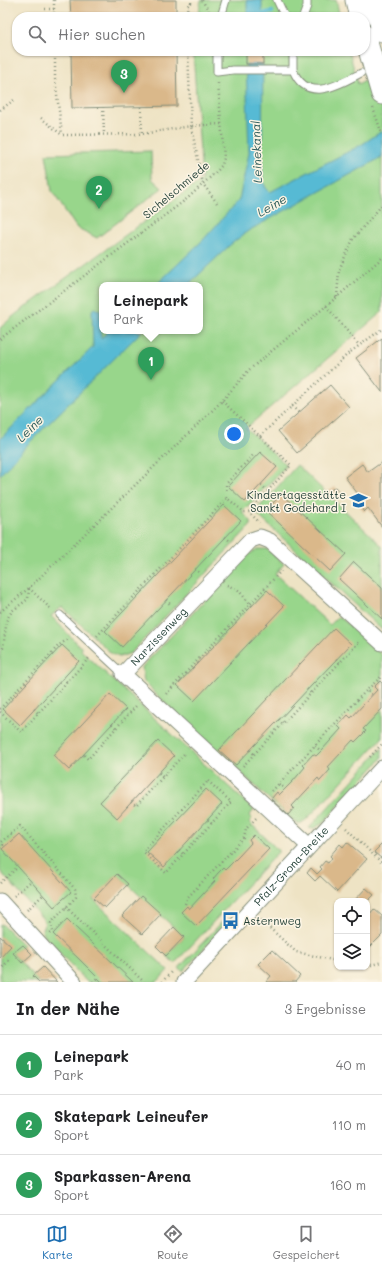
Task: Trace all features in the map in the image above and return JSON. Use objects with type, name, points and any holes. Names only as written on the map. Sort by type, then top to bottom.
[{"type":"street","points":[[356,0],[359,12]]},
{"type":"street","points":[[375,0],[382,31]]},
{"type":"street","points":[[367,56],[368,71],[382,94]]},
{"type":"street","points":[[260,537],[270,541],[382,643]]},
{"type":"street","name":"Narzissenweg","points":[[260,537],[251,540],[123,674],[309,846]]},
{"type":"street","name":"Pfalz-Grona-Breite","points":[[184,982],[382,768]]},
{"type":"street","points":[[2,903],[74,982]]},
{"type":"lane","points":[[222,12],[226,0]]},
{"type":"lane","points":[[277,0],[283,12]]},
{"type":"lane","points":[[305,12],[307,0]]},
{"type":"lane","points":[[217,56],[217,72],[233,70],[293,70]]},
{"type":"lane","points":[[293,56],[293,70],[296,77],[305,85],[315,90],[328,89],[368,71]]},
{"type":"lane","points":[[60,615],[123,674]]},
{"type":"path","points":[[45,10],[54,10],[54,0]]},
{"type":"path","points":[[188,12],[187,6],[191,3],[191,0]]},
{"type":"path","points":[[202,0],[209,12]]},
{"type":"path","points":[[55,56],[55,79],[62,135]]},
{"type":"path","points":[[188,56],[190,126],[203,184],[217,203]]},
{"type":"path","name":"Sichelschmiede","points":[[0,339],[188,198],[218,170],[224,158],[217,72]]},
{"type":"path","points":[[0,110],[14,100]]},
{"type":"path","points":[[141,106],[142,134]]},
{"type":"path","points":[[103,107],[104,134]]},
{"type":"path","points":[[41,118],[62,135],[142,134],[190,126],[221,124]]},
{"type":"path","points":[[337,298],[338,270],[353,239],[382,205]]},
{"type":"path","points":[[0,612],[29,588],[222,401],[250,369],[337,298],[382,258]]},
{"type":"path","points":[[326,306],[359,345]]},
{"type":"path","points":[[260,436],[348,353],[382,329]]},
{"type":"path","points":[[222,401],[291,465],[249,512]]},
{"type":"path","points":[[292,406],[298,413]]},
{"type":"path","points":[[253,455],[226,484],[227,498],[244,512],[249,512],[258,521],[260,537]]},
{"type":"path","points":[[261,485],[268,491]]},
{"type":"path","points":[[90,643],[227,498]]},
{"type":"path","points":[[84,755],[88,759],[116,728],[151,700],[251,605],[291,560]]},
{"type":"path","points":[[216,576],[227,585],[238,590],[251,605]]},
{"type":"path","points":[[29,588],[55,613],[60,615]]},
{"type":"path","points":[[0,651],[3,648],[7,618],[12,611],[28,599],[29,588]]},
{"type":"path","points":[[0,709],[59,645],[79,632]]},
{"type":"path","points":[[234,776],[369,632]]},
{"type":"path","points":[[0,712],[21,732],[97,650]]},
{"type":"path","points":[[336,659],[340,663]]},
{"type":"path","points":[[185,904],[188,897],[244,838],[246,829],[260,813],[262,802],[363,694],[368,691],[382,676]]},
{"type":"path","points":[[63,678],[67,682]]},
{"type":"path","points":[[307,689],[311,693]]},
{"type":"path","points":[[368,691],[372,695]]},
{"type":"path","points":[[34,709],[38,713]]},
{"type":"path","points":[[279,720],[283,724]]},
{"type":"path","points":[[112,724],[116,728]]},
{"type":"path","points":[[131,802],[136,806],[196,742]]},
{"type":"path","points":[[315,746],[321,751]]},
{"type":"path","points":[[250,750],[254,754]]},
{"type":"path","points":[[159,772],[163,777]]},
{"type":"path","points":[[208,781],[231,802],[212,824],[166,873],[143,851],[208,781]]},
{"type":"path","points":[[280,784],[285,789]]},
{"type":"path","points":[[208,820],[212,824]]},
{"type":"path","points":[[0,848],[3,845],[1,842],[20,826],[75,889],[76,897],[51,923],[52,932],[40,944]]},
{"type":"path","points":[[349,830],[382,863]]},
{"type":"path","points":[[180,850],[183,854]]},
{"type":"path","points":[[0,883],[18,867]]},
{"type":"path","points":[[2,903],[31,881]]},
{"type":"path","points":[[16,919],[43,895]]},
{"type":"path","points":[[66,907],[144,982]]},
{"type":"path","points":[[252,909],[296,952],[334,960]]},
{"type":"path","points":[[0,970],[10,959]]},
{"type":"path","points":[[370,965],[382,962]]},
{"type":"path","points":[[93,982],[98,977]]},
{"type":"green space","points":[[201,0],[336,0],[339,12],[199,12]]},
{"type":"green space","points":[[193,56],[350,56],[358,84],[382,70],[382,312],[246,428],[284,463],[285,467],[242,512],[251,521],[251,525],[131,653],[119,657],[112,654],[62,607],[51,616],[82,648],[81,650],[87,656],[254,810],[249,816],[252,819],[249,822],[279,851],[175,963],[166,956],[184,937],[117,874],[94,899],[168,970],[157,982],[87,982],[45,937],[42,930],[45,922],[0,871],[0,328],[16,314],[202,180]]},
{"type":"green space","points":[[151,151],[152,179],[162,188],[97,238],[76,227],[52,191],[46,154]]},
{"type":"green space","points":[[297,465],[382,546],[382,630],[260,517],[256,511]]},
{"type":"green space","points":[[258,549],[267,549],[284,564],[275,574],[330,625],[339,616],[382,655],[382,738],[307,819],[300,824],[292,820],[144,682],[142,667],[242,561]]},
{"type":"green space","points":[[382,748],[382,758],[323,823],[313,829],[309,828]]},
{"type":"green space","points":[[224,920],[227,924],[183,971],[179,968]]},
{"type":"green space","points":[[0,924],[3,925],[23,945],[13,954],[39,982],[0,982]]},
{"type":"water","points":[[247,0],[262,0],[262,12],[247,12]]},
{"type":"water","points":[[246,64],[263,64],[263,181],[266,188],[270,192],[361,145],[382,131],[382,157],[248,231],[230,245],[191,282],[159,282],[203,240],[239,200],[249,153]]},
{"type":"water","name":"Leine","points":[[94,308],[99,310],[99,334],[101,334],[101,338],[106,334],[139,334],[28,444],[0,475],[0,439],[93,347],[92,310]]},
{"type":"building","points":[[70,0],[176,0],[176,12],[71,12]]},
{"type":"building","points":[[71,56],[176,56],[177,106],[72,108]]},
{"type":"building","points":[[246,56],[263,56],[263,64],[246,64]]},
{"type":"building","points":[[382,338],[382,392],[356,358]]},
{"type":"building","points":[[330,385],[349,407],[297,453],[278,431]]},
{"type":"building","points":[[260,452],[277,467],[245,502],[228,486]]},
{"type":"building","points":[[382,462],[382,527],[368,508],[364,512],[356,502],[361,498],[345,477],[362,464],[368,472]]},
{"type":"building","points":[[335,487],[341,494],[334,499],[328,492]]},
{"type":"building","points":[[281,494],[346,554],[330,571],[266,511]]},
{"type":"building","points":[[224,505],[241,521],[122,647],[105,631]]},
{"type":"building","points":[[354,562],[382,588],[382,619],[339,579]]},
{"type":"building","points":[[267,590],[284,606],[194,701],[177,685]]},
{"type":"building","points":[[334,628],[351,644],[236,765],[219,750]]},
{"type":"building","points":[[62,645],[79,661],[20,725],[3,709]]},
{"type":"building","points":[[380,681],[382,683],[382,709],[363,729],[366,731],[355,742],[353,740],[328,767],[330,770],[320,781],[318,778],[292,806],[294,808],[288,815],[271,799],[277,792],[279,795],[293,781],[305,767],[303,765],[313,754],[316,756],[321,751],[341,729],[338,726],[348,715],[351,718],[377,690],[374,687]]},
{"type":"building","points":[[110,694],[126,709],[69,770],[53,755]]},
{"type":"building","points":[[158,741],[174,756],[117,818],[100,802]]},
{"type":"building","points":[[206,789],[222,804],[164,867],[147,852]]},
{"type":"building","points":[[19,834],[71,892],[54,907],[2,849]]},
{"type":"building","points":[[254,835],[269,849],[196,926],[181,912],[187,906],[189,909],[215,881],[213,879],[218,873],[223,868],[225,870],[251,843],[249,840]]},
{"type":"building","points":[[347,842],[367,859],[337,892],[320,876],[315,881],[307,873],[311,868],[317,874],[322,869],[320,867],[325,861],[328,863],[332,858],[330,856],[340,844],[343,847]]},
{"type":"building","points":[[382,844],[382,859],[374,852]]},
{"type":"building","points":[[117,874],[128,884],[105,908],[94,898]]},
{"type":"building","points":[[366,888],[374,895],[370,899],[357,898]]},
{"type":"building","points":[[141,896],[161,914],[142,934],[122,916]]},
{"type":"building","points":[[374,909],[382,916],[382,935],[370,947],[370,934],[370,914]]},
{"type":"building","points":[[67,919],[133,982],[102,982],[53,934]]},
{"type":"building","points":[[174,927],[184,937],[166,956],[156,946]]},
{"type":"building","points":[[0,936],[11,946],[0,958]]},
{"type":"building","points":[[23,945],[32,954],[22,963],[13,953]]},
{"type":"building","points":[[272,950],[300,976],[295,982],[266,982],[271,976],[258,964]]},
{"type":"building","points":[[43,967],[57,982],[39,982],[33,976]]},
{"type":"place","name":"Sparkassen-Arena","points":[[124,93]]},
{"type":"place","name":"Skatepark Leineufer","points":[[99,209]]},
{"type":"place","name":"Leinepark","points":[[151,380]]},
{"type":"place","name":"Kindertagesstätte Sankt Godehard I","points":[[359,501]]},
{"type":"place","name":"Asternweg","points":[[230,921]]},
{"type":"water label","name":"Leinekanal","points":[[257,152]]}]
